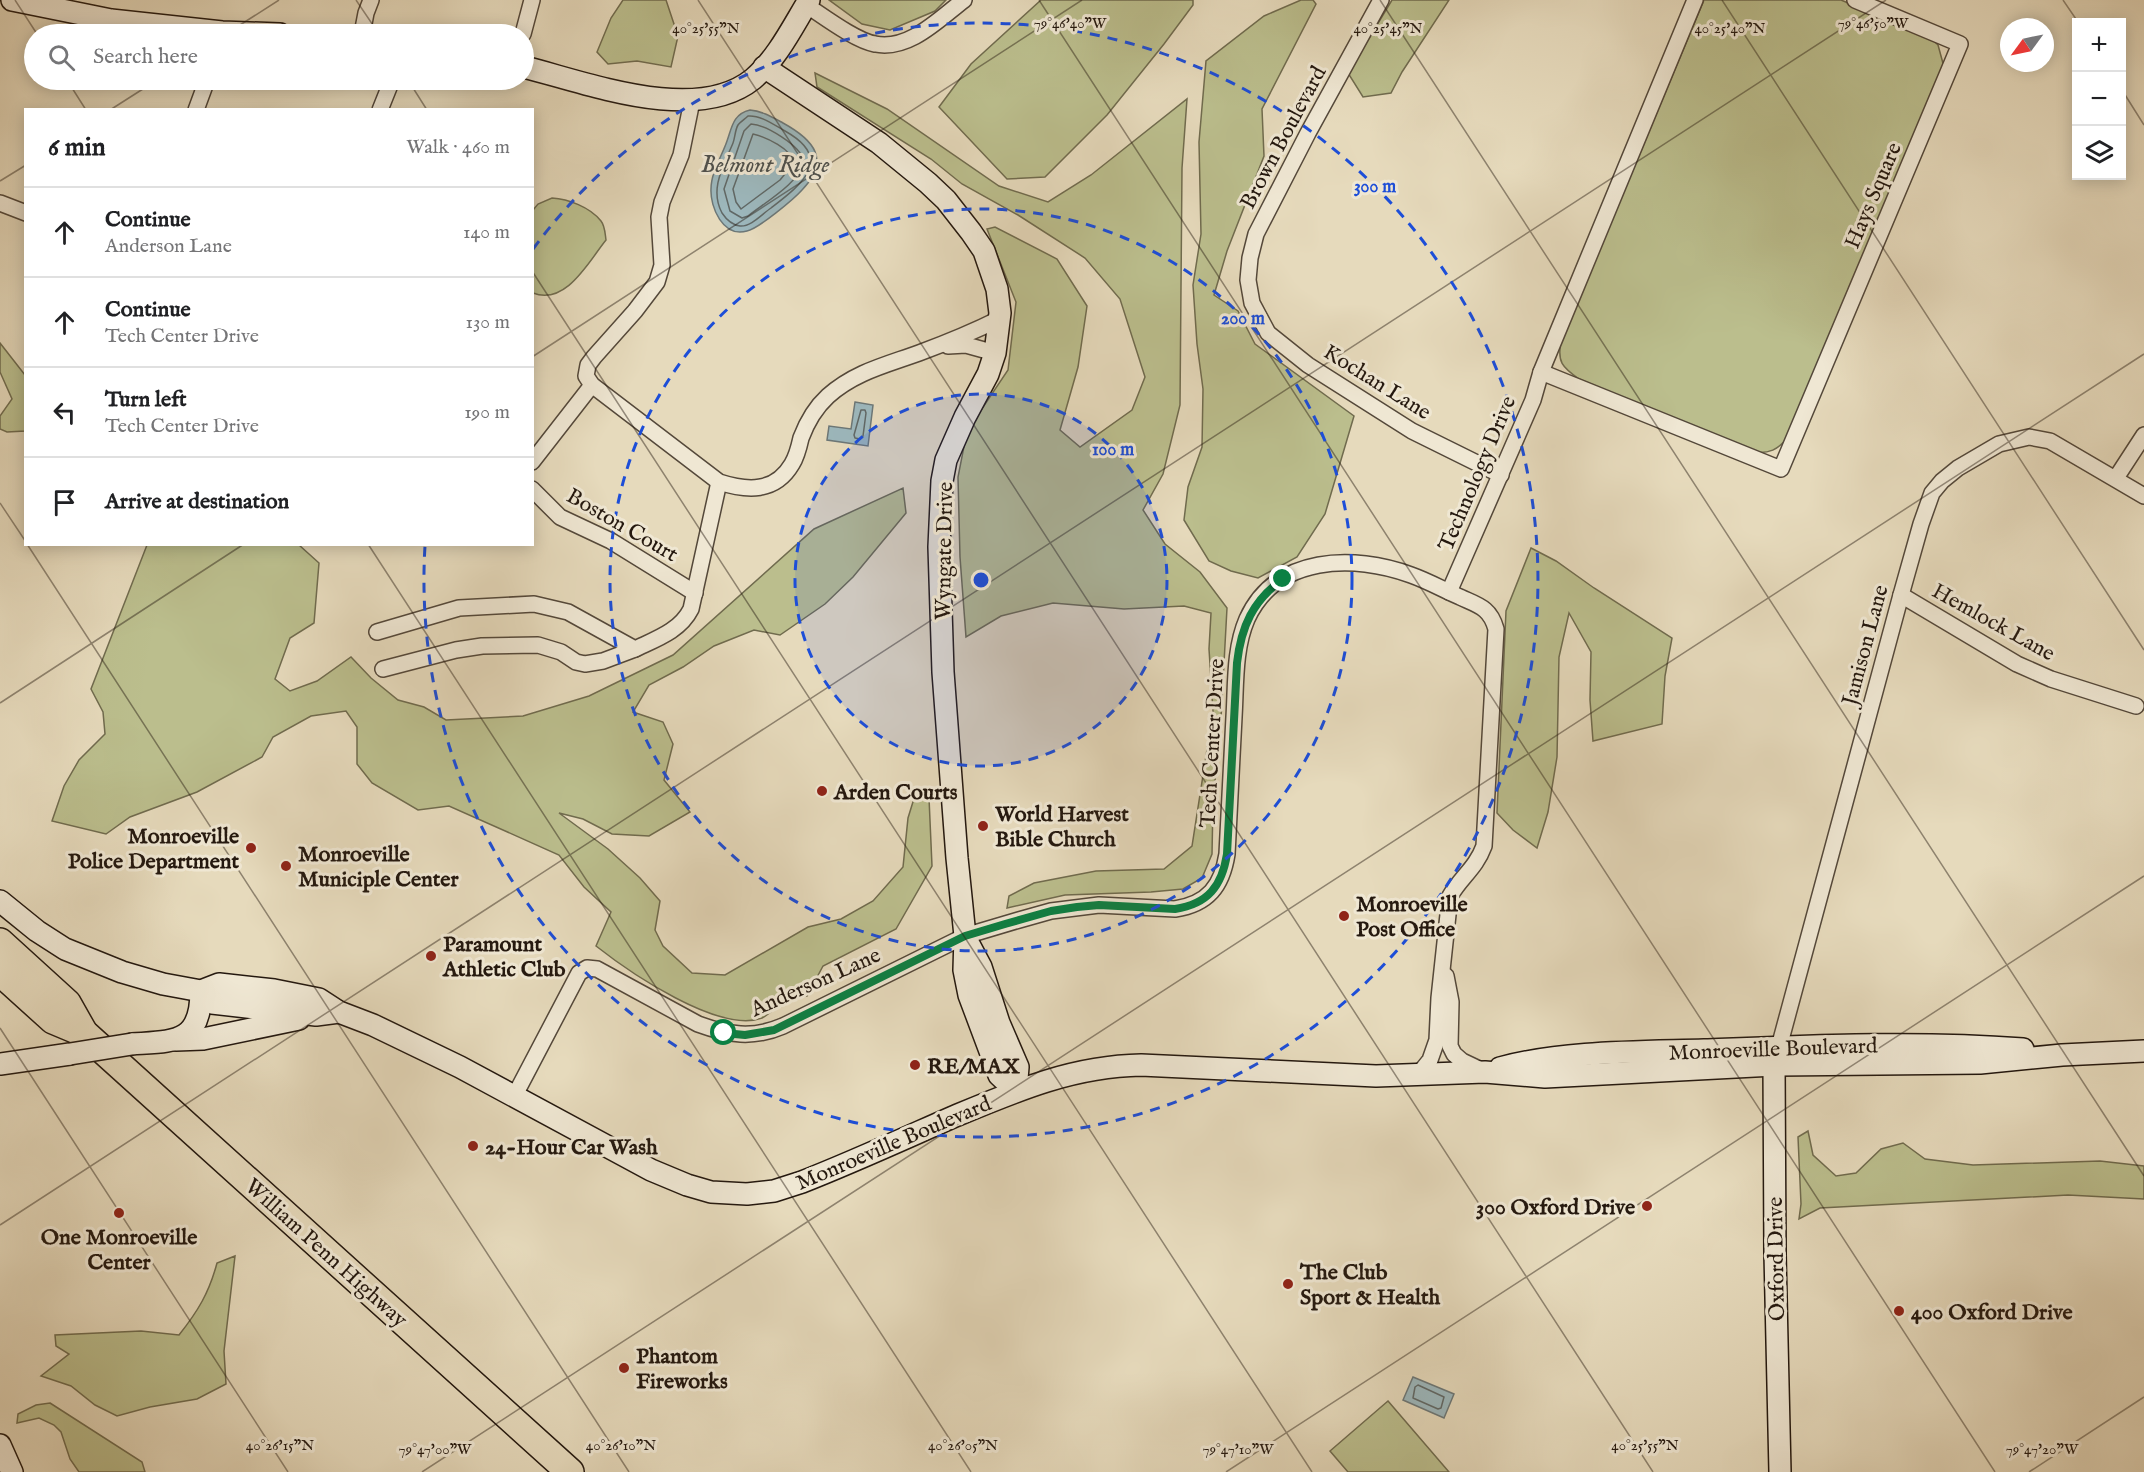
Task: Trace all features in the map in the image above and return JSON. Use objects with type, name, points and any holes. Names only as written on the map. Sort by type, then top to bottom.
[{"type":"highway","name":"William Penn Highway","points":[[0,942],[67,1003],[77,1043]]},
{"type":"highway","name":"William Penn Highway","points":[[0,972],[77,1043],[570,1472]]},
{"type":"main road","points":[[12,0],[111,20],[145,24]]},
{"type":"main road","points":[[534,70],[631,94],[671,100],[692,101],[710,98],[737,89],[755,78],[807,2]]},
{"type":"main road","name":"Wyngate Drive","points":[[764,67],[879,143],[946,200],[984,251],[997,290],[999,319],[995,353],[988,374],[961,424],[946,460],[940,507],[939,547],[943,672],[965,936],[964,970],[969,995],[999,1075],[1016,1091]]},
{"type":"main road","name":"Monroeville Boulevard","points":[[0,901],[50,940],[85,959],[143,978],[201,991],[219,984],[274,990],[320,999],[339,1012],[373,1025],[515,1095],[662,1175],[699,1189],[734,1194],[774,1191],[802,1182],[1016,1091],[1069,1073],[1124,1065],[1365,1076],[1485,1072],[1545,1077],[1776,1056],[1980,1063],[2062,1055],[2144,1051]]},
{"type":"main road","points":[[176,1040],[186,1034],[197,1020],[201,1010],[201,991]]},
{"type":"main road","points":[[132,1044],[178,1025],[201,991]]},
{"type":"main road","name":"Monroeville Boulevard","points":[[201,991],[212,1003],[316,1015],[339,1012]]},
{"type":"main road","points":[[0,1064],[77,1043],[132,1044],[203,1039],[316,1015]]},
{"type":"main road","name":"Oxford Drive","points":[[1776,1056],[1775,1254],[1780,1472]]},
{"type":"main road","points":[[0,1445],[12,1472]]},
{"type":"street","points":[[364,24],[371,0]]},
{"type":"street","points":[[526,24],[532,0]]},
{"type":"street","points":[[807,2],[862,40],[885,45],[913,38],[964,0]]},
{"type":"street","name":"Brown Boulevard","points":[[1252,303],[1248,280],[1256,234],[1381,0]]},
{"type":"street","points":[[1541,372],[1695,0]]},
{"type":"street","name":"Hays Square","points":[[1541,372],[1781,469],[1960,44],[1855,0]]},
{"type":"street","points":[[197,108],[203,90]]},
{"type":"street","points":[[381,108],[388,90]]},
{"type":"street","points":[[692,101],[681,155],[658,217],[662,264],[657,282],[588,365],[586,376],[592,386],[719,482],[742,489],[756,489],[777,480],[793,463],[801,438],[814,412],[836,390],[872,369],[939,346],[999,319]]},
{"type":"street","points":[[0,203],[24,212]]},
{"type":"street","name":"Kochan Lane","points":[[1252,303],[1268,333],[1308,365],[1412,431],[1501,475]]},
{"type":"street","points":[[939,346],[966,345],[995,353]]},
{"type":"street","name":"Technology Drive","points":[[1449,592],[1533,400],[1541,372]]},
{"type":"street","points":[[534,459],[592,386]]},
{"type":"street","points":[[2116,478],[2144,435]]},
{"type":"street","name":"Jamison Lane","points":[[1776,1056],[1901,595],[1932,493],[1948,476],[1987,449],[2019,438],[2039,437],[2061,446],[2144,496]]},
{"type":"street","points":[[383,669],[456,650],[483,646],[538,645],[561,652],[576,662],[585,664],[603,661],[661,637],[682,623],[691,609],[719,482]]},
{"type":"street","name":"Boston Court","points":[[534,491],[560,517],[611,541],[695,593]]},
{"type":"street","name":"Tech Center Drive","points":[[965,936],[1051,911],[1099,905],[1175,909],[1204,899],[1219,882],[1225,870],[1237,663],[1241,637],[1248,616],[1255,605],[1276,584],[1291,574],[1309,567],[1327,563],[1357,563],[1392,569],[1416,577],[1484,609],[1496,629],[1484,846],[1478,862],[1455,887],[1450,896],[1437,1040],[1430,1060],[1418,1075]]},
{"type":"street","name":"Hemlock Lane","points":[[1901,595],[2017,664],[2051,679],[2136,706]]},
{"type":"street","points":[[377,632],[459,608],[534,604],[568,612],[634,649]]},
{"type":"street","name":"Anderson Lane","points":[[515,1095],[579,973],[587,968],[597,969],[698,1024],[724,1033],[745,1035],[783,1026],[965,936]]},
{"type":"street","name":"Tech Center Drive","points":[[1443,965],[1451,1002],[1450,1046],[1454,1054],[1462,1061],[1485,1072]]},
{"type":"green space","points":[[623,0],[666,0],[678,36],[671,67],[637,61],[608,64],[597,52],[611,18]]},
{"type":"green space","points":[[829,0],[946,0],[935,11],[890,30],[862,24]]},
{"type":"green space","points":[[1041,0],[1193,0],[1193,5],[1107,115],[1045,177],[1007,179],[939,107],[971,64]]},
{"type":"green space","points":[[1301,0],[1313,0],[1316,4],[1262,109],[1264,156],[1227,251],[1214,295],[1238,311],[1255,344],[1354,416],[1325,514],[1297,557],[1258,578],[1231,571],[1209,561],[1184,520],[1188,487],[1202,447],[1203,389],[1193,285],[1201,234],[1199,142],[1206,61],[1264,16]]},
{"type":"green space","points":[[1392,0],[1449,0],[1391,93],[1363,97],[1348,73]]},
{"type":"green space","points":[[1704,0],[1841,0],[1930,37],[1938,45],[1944,67],[1788,437],[1777,448],[1764,452],[1753,452],[1579,379],[1568,371],[1560,359],[1561,341]]},
{"type":"green space","points":[[815,73],[887,109],[999,186],[1048,202],[1091,175],[1187,99],[1182,168],[1180,405],[1163,474],[1143,510],[1165,544],[1200,572],[1227,608],[1221,718],[1213,802],[1212,854],[1202,878],[1183,889],[1065,895],[1007,908],[1009,896],[1034,883],[1096,871],[1164,869],[1192,846],[1213,711],[1209,649],[1211,613],[1184,606],[1124,609],[1053,603],[1001,616],[966,637],[960,557],[958,477],[967,431],[1008,370],[1016,302],[987,229],[995,227],[1057,259],[1087,306],[1078,367],[1060,430],[1080,447],[1132,410],[1145,377],[1120,299],[1085,258],[1018,215],[962,184],[931,159],[817,87]]},
{"type":"green space","points":[[552,198],[572,202],[585,208],[602,223],[606,240],[576,279],[556,293],[545,295],[534,293],[534,209],[538,204]]},
{"type":"green space","points":[[0,343],[24,374],[24,431],[7,432],[0,429],[0,416],[12,399],[0,372]]},
{"type":"green space","points":[[903,488],[906,513],[853,577],[825,604],[780,635],[754,630],[714,646],[683,667],[649,685],[633,712],[663,722],[673,744],[664,780],[690,812],[649,836],[612,834],[583,819],[559,813],[608,849],[640,878],[660,901],[655,930],[663,946],[692,973],[725,975],[808,927],[841,919],[873,901],[903,867],[908,818],[916,792],[929,798],[932,866],[896,929],[823,966],[807,996],[788,999],[762,1018],[744,1021],[699,1009],[652,984],[596,946],[611,912],[584,887],[559,855],[449,806],[418,810],[372,783],[357,764],[357,727],[346,711],[311,716],[273,737],[262,757],[197,792],[130,817],[106,834],[52,821],[64,786],[79,760],[105,734],[103,712],[91,689],[147,546],[300,546],[319,563],[314,623],[290,638],[275,679],[290,691],[317,681],[351,657],[371,678],[398,700],[424,707],[446,720],[523,716],[589,696],[673,655],[814,529]]},
{"type":"green space","points":[[1531,548],[1556,561],[1672,638],[1665,676],[1662,724],[1593,741],[1590,700],[1591,652],[1569,613],[1559,657],[1557,757],[1548,812],[1537,848],[1513,830],[1497,813],[1506,611]]},
{"type":"green space","points":[[1808,1131],[1813,1155],[1836,1176],[1856,1173],[1881,1149],[1903,1143],[1925,1159],[1973,1165],[2100,1161],[2144,1166],[2144,1199],[2068,1195],[1820,1208],[1799,1219],[1801,1204],[1798,1137]]},
{"type":"green space","points":[[235,1256],[224,1351],[226,1384],[197,1399],[150,1407],[117,1416],[95,1405],[71,1386],[41,1376],[69,1354],[56,1346],[55,1335],[141,1331],[179,1335],[202,1301],[217,1263]]},
{"type":"green space","points":[[1388,1401],[1449,1472],[1348,1472],[1330,1451]]},
{"type":"green space","points":[[50,1403],[142,1462],[145,1472],[79,1472],[70,1459],[61,1432],[54,1425],[39,1418],[17,1423],[18,1414],[36,1405]]},
{"type":"water","name":"Belmont Ridge","points":[[750,110],[771,117],[803,136],[815,152],[817,160],[811,179],[798,194],[759,225],[739,232],[725,226],[716,212],[711,196],[711,183],[734,122],[744,112]]},
{"type":"water","points":[[855,402],[873,405],[868,446],[827,440],[829,426],[851,429]]},
{"type":"water","points":[[1413,1377],[1454,1394],[1444,1418],[1403,1400]]},
{"type":"place","name":"Arden Courts","points":[[822,791]]},
{"type":"place","name":"World Harvest Bible Church","points":[[983,826]]},
{"type":"place","name":"Monroeville Police Department","points":[[251,848]]},
{"type":"place","name":"Monroeville Municiple Center","points":[[286,866]]},
{"type":"place","name":"Monroeville Post Office","points":[[1344,916]]},
{"type":"place","name":"Paramount Athletic Club","points":[[431,956]]},
{"type":"place","name":"RE/MAX","points":[[915,1065]]},
{"type":"place","name":"24-Hour Car Wash","points":[[473,1146]]},
{"type":"place","name":"300 Oxford Drive","points":[[1647,1206]]},
{"type":"place","name":"One Monroeville Center","points":[[119,1213]]},
{"type":"place","name":"The Club Sport & Health","points":[[1288,1284]]},
{"type":"place","name":"400 Oxford Drive","points":[[1899,1311]]},
{"type":"place","name":"Phantom Fireworks","points":[[624,1368]]},
{"type":"route","points":[[724,1033],[756,1035],[774,1030],[965,936],[1051,911],[1099,905],[1164,910],[1186,907],[1204,899],[1219,882],[1225,870],[1237,663],[1241,637],[1248,616],[1255,605],[1283,579]]}]
